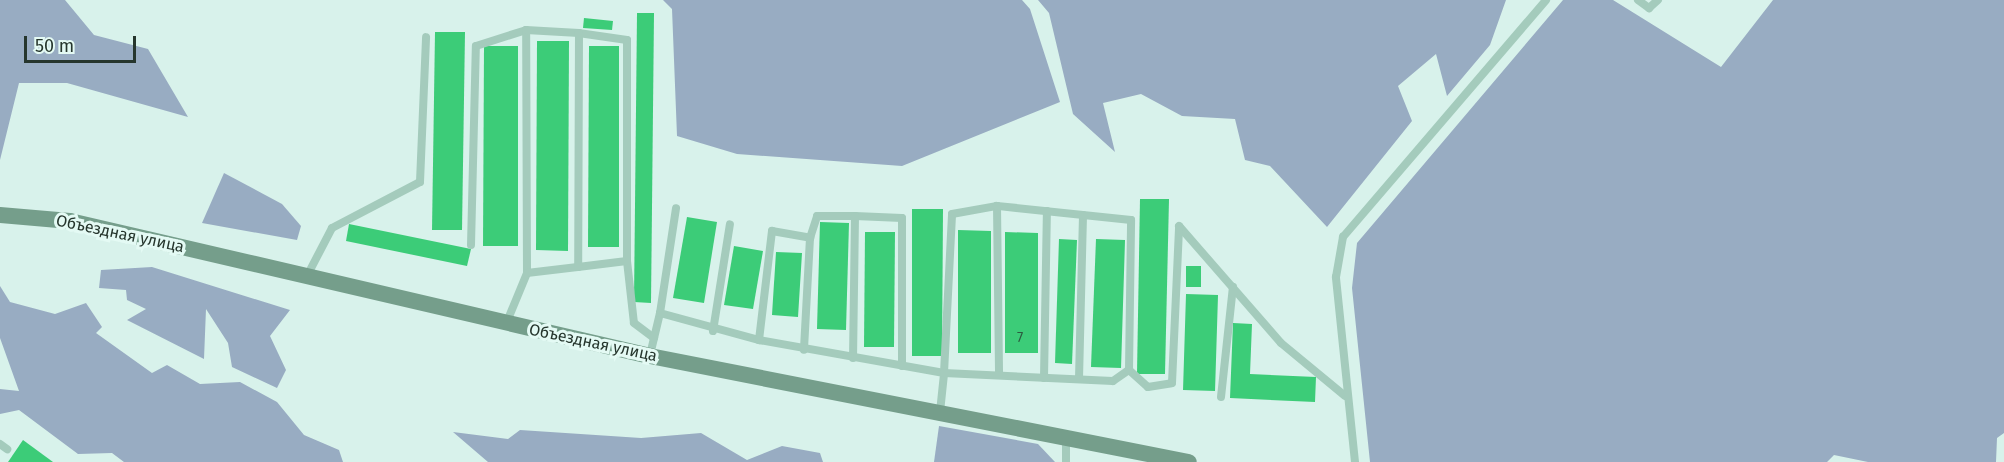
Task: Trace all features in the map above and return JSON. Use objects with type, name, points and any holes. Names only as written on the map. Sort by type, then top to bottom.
[{"type":"main road","name":"Объездная улица","points":[[0,214],[70,222],[650,356],[1189,462]]},
{"type":"lane","points":[[1355,462],[1345,396],[1336,277],[1343,237],[1546,0]]},
{"type":"lane","points":[[1638,0],[1650,8],[1658,0]]},
{"type":"lane","points":[[506,324],[527,273],[526,30]]},
{"type":"lane","points":[[471,245],[476,46],[526,30],[579,33],[627,40],[627,261],[634,323],[654,338]]},
{"type":"lane","points":[[578,267],[579,33]]},
{"type":"lane","points":[[306,277],[332,228],[420,182],[426,37]]},
{"type":"lane","points":[[940,412],[952,214],[997,206],[1131,220],[1129,370],[1148,387],[1172,383],[1179,226],[1281,343],[1345,396]]},
{"type":"lane","points":[[997,206],[999,375]]},
{"type":"lane","points":[[650,356],[660,313],[676,208]]},
{"type":"lane","points":[[1044,378],[1047,211]]},
{"type":"lane","points":[[1079,380],[1083,215]]},
{"type":"lane","points":[[804,350],[810,238],[817,216],[902,218],[902,366]]},
{"type":"lane","points":[[853,358],[855,216]]},
{"type":"lane","points":[[713,331],[730,224]]},
{"type":"lane","points":[[759,340],[772,231],[810,238]]},
{"type":"lane","points":[[527,273],[627,261]]},
{"type":"lane","points":[[1221,397],[1233,287]]},
{"type":"lane","points":[[660,313],[713,331],[804,350],[944,373],[1113,381],[1129,370]]},
{"type":"lane","points":[[1066,438],[1066,462]]},
{"type":"shaded area","points":[[0,0],[65,0],[94,35],[148,49],[188,117],[67,83],[19,83],[0,160]]},
{"type":"shaded area","points":[[663,0],[1022,0],[1030,9],[1060,102],[902,166],[737,154],[677,136],[672,9]]},
{"type":"shaded area","points":[[1038,0],[1506,0],[1490,45],[1447,96],[1436,54],[1398,86],[1412,121],[1327,227],[1270,166],[1245,160],[1235,119],[1182,116],[1141,94],[1103,103],[1115,152],[1073,114],[1049,13]]},
{"type":"shaded area","points":[[1563,0],[1613,0],[1721,67],[1773,0],[2004,0],[2004,433],[1997,438],[1996,462],[1868,462],[1834,455],[1827,462],[1370,462],[1352,288],[1357,243]]},
{"type":"shaded area","points":[[224,173],[282,204],[301,226],[297,240],[202,223]]},
{"type":"shaded area","points":[[152,267],[290,310],[270,336],[286,370],[277,388],[232,367],[228,343],[206,309],[204,359],[127,320],[146,309],[127,300],[126,290],[99,288],[101,270]]},
{"type":"shaded area","points":[[0,286],[10,302],[55,314],[86,303],[102,327],[96,333],[152,373],[167,365],[200,384],[240,382],[277,402],[304,435],[339,450],[343,462],[124,462],[112,453],[78,454],[19,410],[0,414],[0,389],[19,391],[0,338]]},
{"type":"shaded area","points":[[939,426],[1038,444],[1055,462],[934,462]]},
{"type":"shaded area","points":[[520,430],[641,438],[701,433],[747,460],[782,446],[820,453],[823,462],[488,462],[453,432],[508,439]]},
{"type":"building","points":[[637,13],[654,13],[651,303],[634,302]]},
{"type":"building","points":[[584,18],[613,21],[612,30],[583,28]]},
{"type":"building","points":[[435,32],[465,32],[462,230],[432,230]]},
{"type":"building","points":[[537,41],[569,41],[568,251],[536,250]]},
{"type":"building","points":[[484,46],[518,46],[518,246],[483,246]]},
{"type":"building","points":[[589,46],[619,46],[619,247],[588,247]]},
{"type":"building","points":[[1140,199],[1169,199],[1165,374],[1137,374]]},
{"type":"building","points":[[912,209],[943,209],[942,356],[912,356]]},
{"type":"building","points":[[687,217],[717,222],[704,303],[673,298]]},
{"type":"building","points":[[820,222],[849,223],[846,330],[817,329]]},
{"type":"building","points":[[349,224],[471,249],[467,266],[346,241]]},
{"type":"building","points":[[958,230],[991,231],[991,353],[958,353]]},
{"type":"building","points":[[865,232],[895,232],[894,347],[864,347]]},
{"type":"building","points":[[1005,232],[1038,233],[1038,353],[1005,353]]},
{"type":"building","points":[[1059,239],[1077,240],[1072,364],[1055,363]]},
{"type":"building","points":[[1096,239],[1125,240],[1121,368],[1091,367]]},
{"type":"building","points":[[734,246],[763,251],[753,309],[724,305]]},
{"type":"building","points":[[776,252],[802,253],[798,317],[772,315]]},
{"type":"building","points":[[1186,266],[1201,266],[1201,287],[1186,287]]},
{"type":"building","points":[[1186,294],[1218,295],[1215,391],[1183,390]]},
{"type":"building","points":[[1233,323],[1252,324],[1250,374],[1316,377],[1315,402],[1230,398]]},
{"type":"building","points":[[23,440],[53,462],[8,462]]}]
